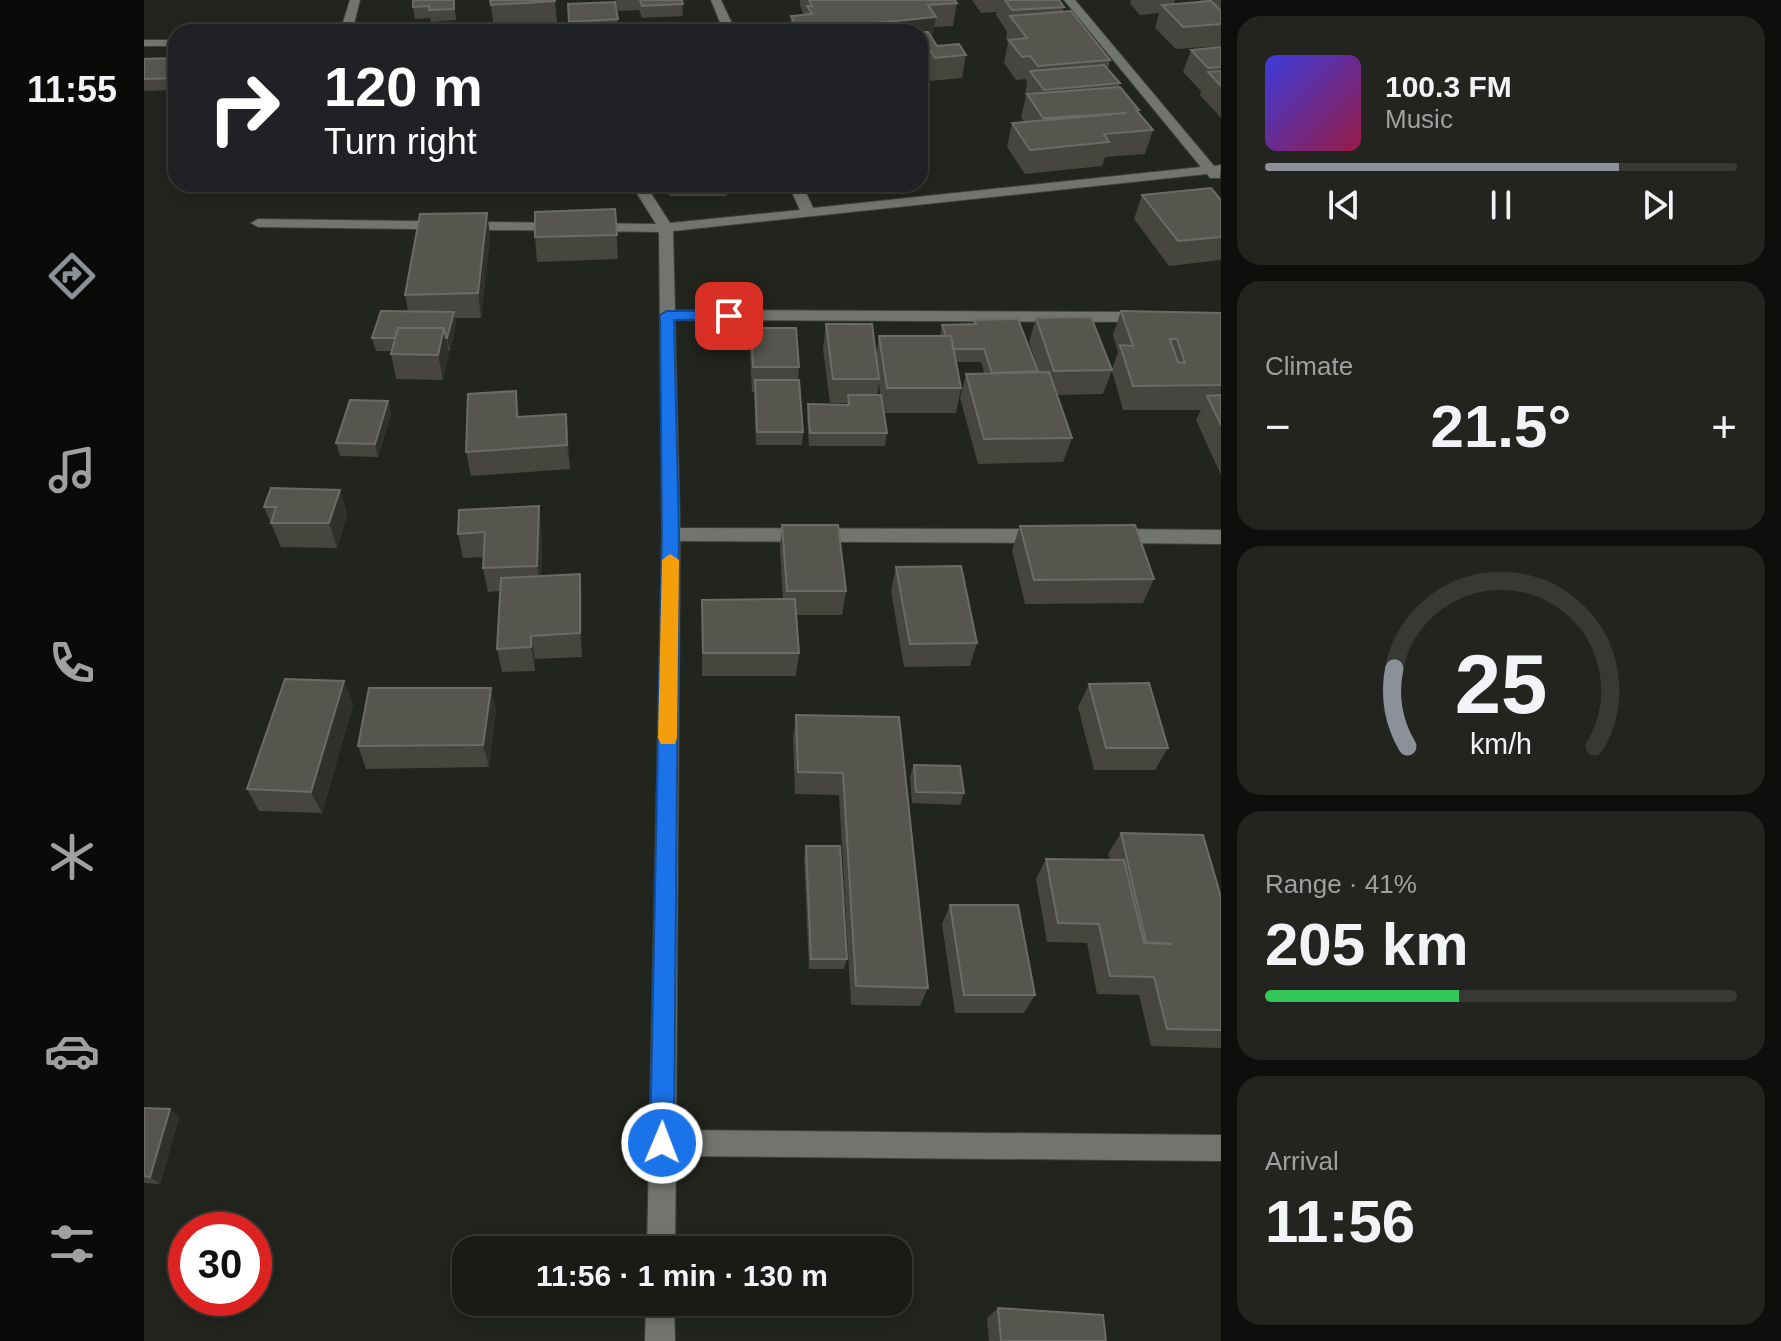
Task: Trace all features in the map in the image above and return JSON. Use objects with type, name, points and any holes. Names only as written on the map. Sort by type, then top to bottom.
[{"type":"street","points":[[348,24],[355,0]]},
{"type":"street","points":[[716,0],[726,24]]},
{"type":"street","points":[[1069,0],[1215,169],[1221,181]]},
{"type":"street","points":[[144,43],[168,43]]},
{"type":"street","points":[[258,223],[666,228],[1215,169]]},
{"type":"street","points":[[643,192],[666,228],[671,534],[661,1236]]},
{"type":"street","points":[[799,192],[808,213]]},
{"type":"street","points":[[667,315],[1158,317]]},
{"type":"street","points":[[671,534],[1064,536]]},
{"type":"street","points":[[1095,536],[1221,537]]},
{"type":"street","points":[[662,1143],[1221,1148]]},
{"type":"street","points":[[660,1316],[660,1341]]},
{"type":"building","points":[[413,0],[454,0],[454,9],[413,7]]},
{"type":"building","points":[[490,0],[555,0],[555,1],[491,5]]},
{"type":"building","points":[[640,0],[682,0],[683,4],[642,6]]},
{"type":"building","points":[[809,0],[955,0],[957,3],[928,5],[936,17],[867,24],[795,24],[791,16],[812,14],[807,6],[812,6]]},
{"type":"building","points":[[1005,0],[1059,0],[1064,7],[1012,10]]},
{"type":"building","points":[[1211,1],[1221,11],[1221,24],[1183,27],[1162,5]]},
{"type":"building","points":[[615,2],[618,19],[569,22],[568,4]]},
{"type":"building","points":[[1071,11],[1110,60],[1038,66],[1030,56],[1022,57],[1009,40],[1027,38],[1010,16]]},
{"type":"building","points":[[928,32],[937,46],[959,44],[966,55],[935,58],[928,48]]},
{"type":"building","points":[[1221,47],[1221,67],[1208,68],[1191,50]]},
{"type":"building","points":[[168,58],[168,78],[144,79],[144,59]]},
{"type":"building","points":[[1104,65],[1120,83],[1044,90],[1030,71]]},
{"type":"building","points":[[1221,71],[1221,86],[1208,72]]},
{"type":"building","points":[[1120,87],[1153,130],[1104,134],[1109,142],[1030,150],[1012,123],[1127,113],[1043,118],[1027,94]]},
{"type":"building","points":[[1211,188],[1221,200],[1221,237],[1178,241],[1142,195]]},
{"type":"building","points":[[615,209],[617,235],[535,237],[535,212]]},
{"type":"building","points":[[487,213],[478,293],[405,295],[420,214]]},
{"type":"building","points":[[381,311],[454,312],[447,338],[444,328],[398,328],[395,338],[372,338]]},
{"type":"building","points":[[1121,311],[1221,313],[1221,385],[1133,386],[1120,345],[1133,346]],"holes":[[[1170,339],[1177,339],[1185,363],[1178,362]]]},
{"type":"building","points":[[1091,317],[1112,370],[1054,371],[1036,318]]},
{"type":"building","points":[[1018,319],[1038,371],[992,373],[984,349],[953,349],[951,336],[946,336],[942,325],[976,324],[974,320]]},
{"type":"building","points":[[826,324],[872,324],[879,379],[833,379]]},
{"type":"building","points":[[398,328],[444,328],[438,355],[391,354]]},
{"type":"building","points":[[751,328],[796,328],[799,367],[753,367]]},
{"type":"building","points":[[879,336],[951,336],[961,388],[887,388]]},
{"type":"building","points":[[1049,372],[1072,438],[984,439],[966,374]]},
{"type":"building","points":[[755,380],[799,380],[803,432],[757,432]]},
{"type":"building","points":[[516,391],[517,417],[566,414],[567,445],[466,452],[468,394]]},
{"type":"building","points":[[848,395],[881,395],[887,433],[810,433],[808,404],[849,405]]},
{"type":"building","points":[[1221,395],[1221,425],[1207,396]]},
{"type":"building","points":[[350,400],[388,401],[375,444],[336,443]]},
{"type":"building","points":[[271,488],[340,490],[329,523],[271,523],[276,507],[264,507]]},
{"type":"building","points":[[539,506],[537,566],[483,568],[485,532],[458,534],[459,510]]},
{"type":"building","points":[[782,525],[838,525],[846,591],[787,591]]},
{"type":"building","points":[[1135,525],[1154,579],[1034,580],[1020,526]]},
{"type":"building","points":[[961,566],[977,643],[910,644],[896,567]]},
{"type":"building","points":[[580,574],[580,633],[531,636],[531,647],[497,649],[501,578]]},
{"type":"building","points":[[795,599],[799,653],[703,653],[702,600]]},
{"type":"building","points":[[285,679],[344,681],[311,792],[247,789]]},
{"type":"building","points":[[1149,683],[1168,748],[1106,748],[1089,684]]},
{"type":"building","points":[[369,688],[491,688],[483,745],[358,746]]},
{"type":"building","points":[[796,715],[899,717],[928,988],[856,986],[843,773],[798,772]]},
{"type":"building","points":[[914,765],[960,766],[964,793],[916,792]]},
{"type":"building","points":[[1121,833],[1203,835],[1221,897],[1221,1030],[1167,1029],[1154,977],[1110,976],[1099,924],[1058,923],[1046,859],[1124,860],[1144,943],[1172,944],[1146,942]]},
{"type":"building","points":[[806,846],[840,846],[847,959],[811,959]]},
{"type":"building","points":[[950,905],[1018,905],[1035,995],[964,995]]},
{"type":"building","points":[[144,1108],[170,1109],[150,1177],[144,1176]]},
{"type":"building","points":[[998,1308],[1103,1315],[1106,1341],[1001,1341]]},
{"type":"slow traffic","points":[[668,738],[670,560]]},
{"type":"route","points":[[662,1143],[671,534],[667,315],[729,316]]}]
